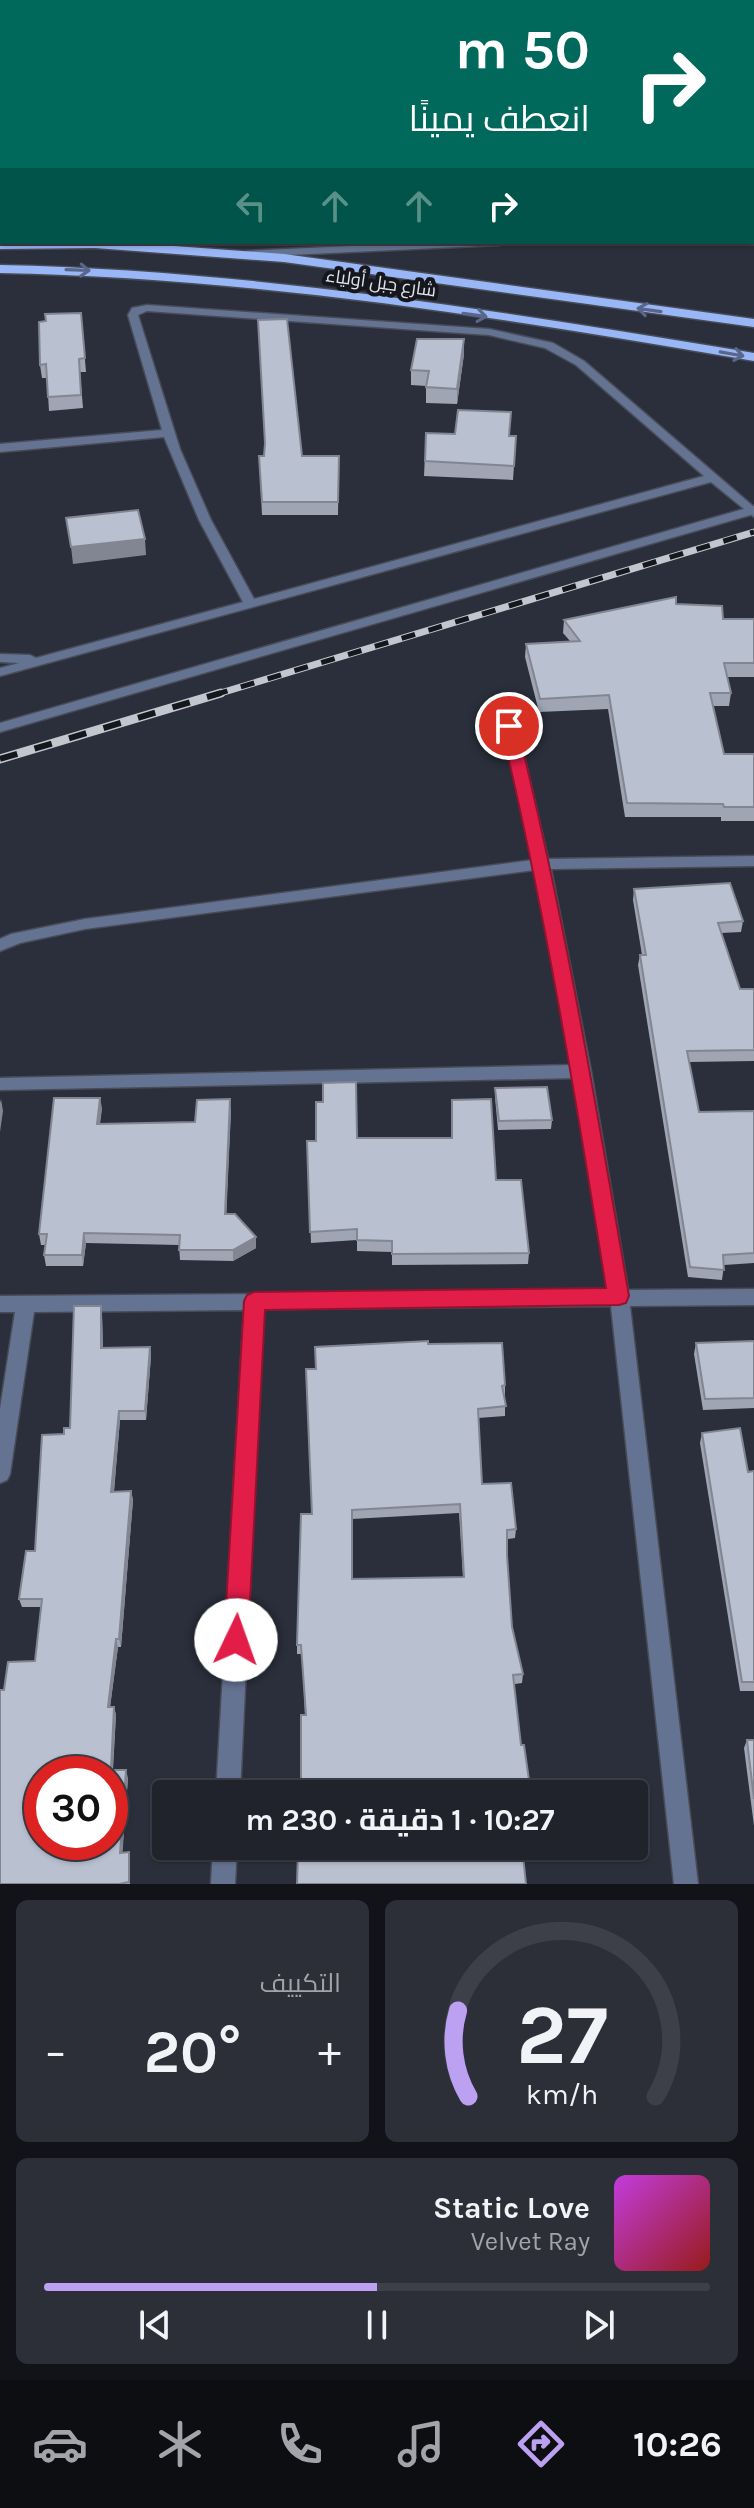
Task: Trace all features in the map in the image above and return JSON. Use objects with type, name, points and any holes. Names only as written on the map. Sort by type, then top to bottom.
[{"type":"main road","name":"شارع جبل أولياء","points":[[0,245],[209,246],[226,255],[308,262],[754,323]]},
{"type":"main road","name":"شارع جبل أولياء","points":[[0,269],[127,272],[206,278],[754,357]]},
{"type":"street","points":[[226,255],[458,244]]},
{"type":"street","points":[[251,605],[205,520],[169,433],[133,315],[136,310],[147,308],[489,332],[549,345],[580,363],[753,511]]},
{"type":"street","points":[[0,448],[169,433]]},
{"type":"street","points":[[0,672],[715,477]]},
{"type":"street","points":[[0,728],[753,511]]},
{"type":"street","points":[[0,658],[49,660]]},
{"type":"street","points":[[505,704],[542,864],[582,1071],[619,1296],[686,1884]]},
{"type":"street","points":[[0,945],[17,938],[85,924],[542,864],[754,861]]},
{"type":"street","points":[[0,1084],[582,1071]]},
{"type":"street","points":[[0,1304],[754,1297]]},
{"type":"street","points":[[229,1780],[254,1301]]},
{"type":"street","points":[[0,1474],[26,1304]]},
{"type":"street","points":[[223,1884],[224,1860]]},
{"type":"building","points":[[81,313],[85,358],[79,359],[81,395],[48,397],[46,364],[40,365],[39,322],[46,321],[45,314]]},
{"type":"building","points":[[287,319],[302,456],[339,456],[338,502],[262,502],[259,456],[264,456],[265,443],[258,320]]},
{"type":"building","points":[[417,339],[464,339],[457,389],[426,387],[429,371],[411,370]]},
{"type":"building","points":[[458,410],[511,412],[509,436],[516,436],[514,466],[425,461],[426,433],[455,434]]},
{"type":"building","points":[[138,510],[145,539],[71,547],[66,518]]},
{"type":"building","points":[[676,597],[676,604],[722,606],[723,619],[754,619],[754,663],[724,663],[731,693],[710,693],[724,754],[754,754],[754,807],[627,803],[609,695],[540,699],[526,644],[580,641],[564,620]]},
{"type":"building","points":[[730,883],[743,921],[718,923],[740,989],[754,989],[754,1050],[687,1051],[699,1112],[754,1111],[754,1253],[723,1255],[724,1270],[690,1267],[640,955],[646,955],[634,889]]},
{"type":"building","points":[[356,1082],[357,1138],[452,1138],[452,1100],[491,1099],[496,1180],[521,1180],[529,1253],[392,1254],[392,1241],[357,1240],[357,1229],[310,1232],[307,1141],[316,1141],[316,1102],[323,1102],[323,1083]]},
{"type":"building","points":[[547,1087],[552,1120],[499,1121],[495,1088]]},
{"type":"building","points":[[54,1098],[100,1098],[97,1124],[195,1122],[197,1100],[230,1099],[225,1214],[235,1214],[256,1237],[233,1250],[179,1250],[180,1235],[84,1233],[82,1255],[44,1255],[47,1234],[39,1234]]},
{"type":"building","points":[[74,1306],[101,1306],[101,1348],[150,1347],[145,1411],[119,1411],[111,1492],[131,1491],[119,1639],[116,1639],[108,1707],[114,1707],[112,1756],[24,1756],[24,1860],[128,1860],[129,1852],[129,1882],[0,1884],[0,1690],[4,1690],[8,1662],[35,1661],[42,1599],[19,1599],[26,1551],[35,1551],[42,1435],[64,1434],[64,1428],[70,1428]]},
{"type":"building","points":[[428,1341],[428,1344],[502,1343],[505,1385],[502,1386],[506,1406],[478,1409],[482,1484],[511,1483],[516,1529],[507,1530],[507,1555],[512,1627],[523,1674],[513,1675],[521,1745],[524,1745],[529,1780],[301,1780],[301,1715],[306,1715],[301,1645],[297,1645],[301,1514],[312,1514],[306,1369],[316,1369],[315,1347]],"holes":[[[460,1504],[464,1577],[352,1579],[352,1510]]]},
{"type":"building","points":[[754,1341],[754,1398],[705,1399],[696,1343]]},
{"type":"building","points":[[740,1428],[748,1472],[754,1471],[754,1682],[742,1682],[702,1433]]},
{"type":"building","points":[[747,1740],[754,1740],[754,1799]]},
{"type":"building","points":[[298,1860],[523,1860],[526,1884],[297,1884]]},
{"type":"railway","points":[[214,695],[754,532]]},
{"type":"railway","points":[[0,759],[221,693]]},
{"type":"route","points":[[236,1640],[254,1301],[619,1296],[571,1012],[542,864],[509,726]]}]
